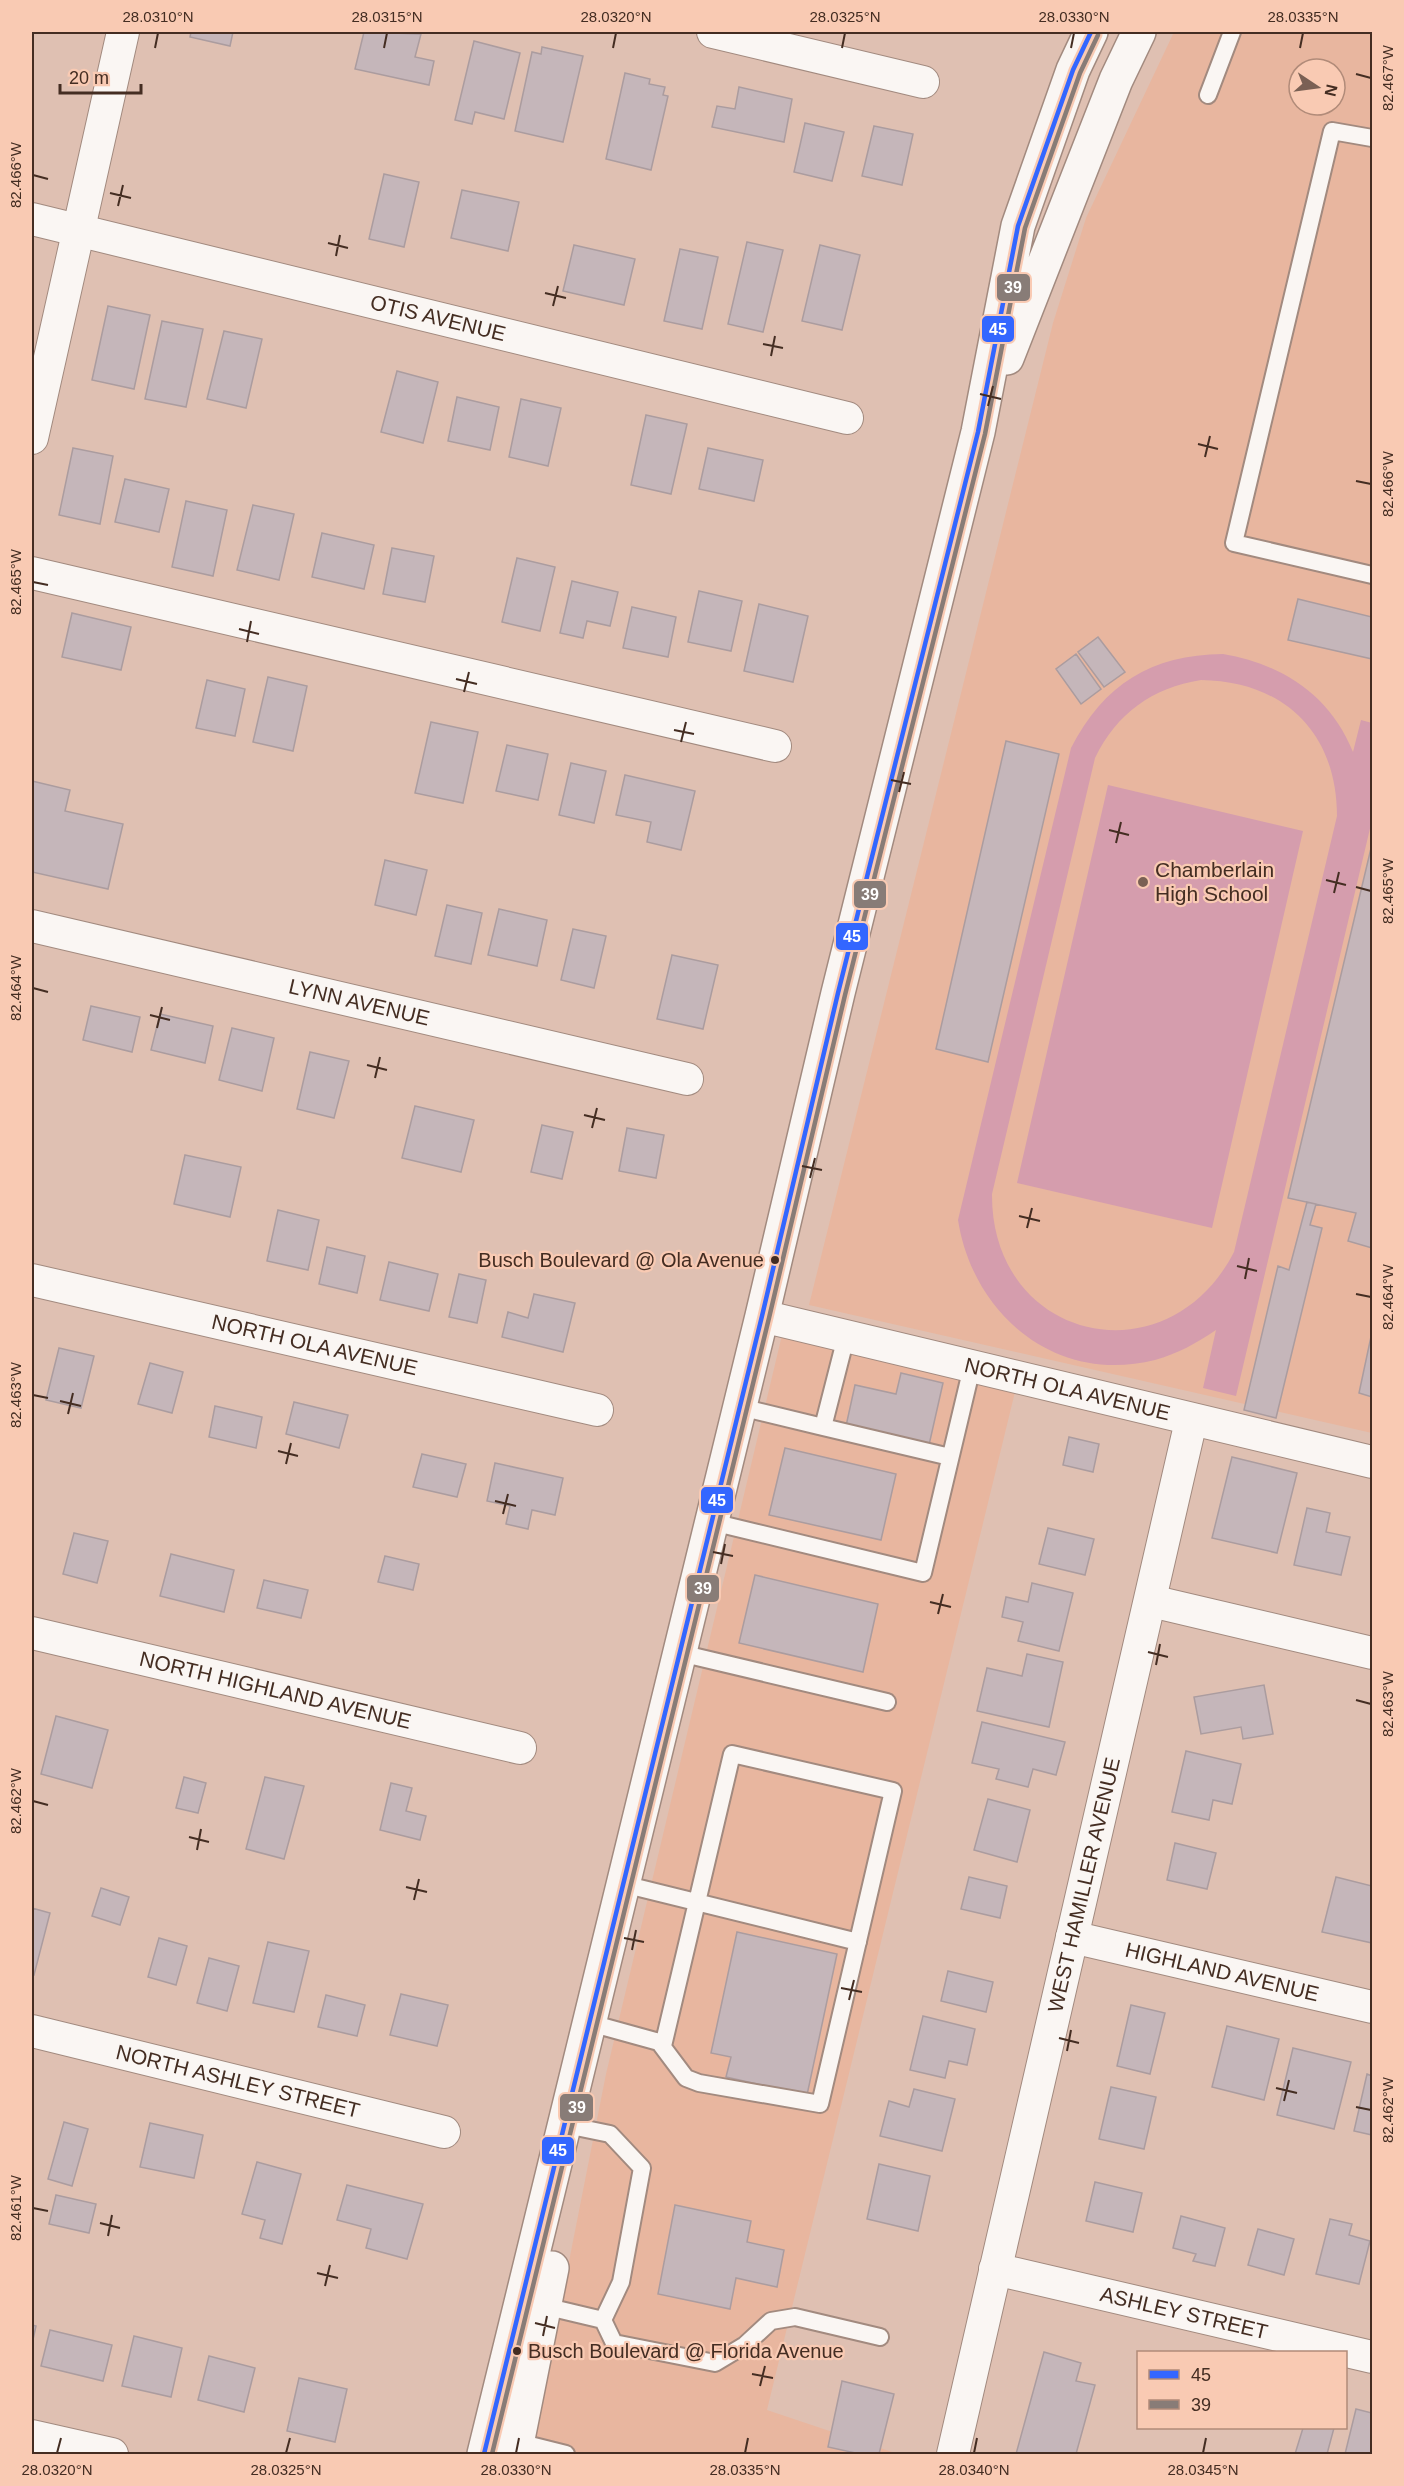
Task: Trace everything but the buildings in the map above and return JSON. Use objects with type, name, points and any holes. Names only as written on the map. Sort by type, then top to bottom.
[{"type":"main road","points":[[484,2454],[740,1407],[838,993],[978,432],[1018,226],[1073,70],[1091,32]]},
{"type":"main road","points":[[978,432],[1116,80],[1139,32]]},
{"type":"main road","points":[[516,2448],[544,2306],[580,2062]]},
{"type":"street","points":[[32,438],[123,32]]},
{"type":"street","points":[[713,32],[923,82]]},
{"type":"street","name":"OTIS AVENUE","points":[[32,219],[847,418]]},
{"type":"street","points":[[32,573],[775,746]]},
{"type":"street","name":"LYNN AVENUE","points":[[32,926],[687,1079]]},
{"type":"street","name":"NORTH OLA AVENUE","points":[[32,1280],[597,1410]]},
{"type":"street","name":"NORTH OLA AVENUE","points":[[762,1316],[1372,1462]]},
{"type":"street","name":"WEST HAMILLER AVENUE","points":[[952,2454],[1191,1420]]},
{"type":"street","points":[[1150,1601],[1372,1653]]},
{"type":"street","name":"NORTH HIGHLAND AVENUE","points":[[32,1633],[520,1748]]},
{"type":"street","name":"HIGHLAND AVENUE","points":[[1072,1937],[1372,2007]]},
{"type":"street","name":"NORTH ASHLEY STREET","points":[[32,2031],[444,2132]]},
{"type":"street","name":"ASHLEY STREET","points":[[995,2269],[1346,2351]]},
{"type":"street","name":"ASHLEY STREET","points":[[1347,2351],[1372,2357]]},
{"type":"street","points":[[32,2436],[112,2454]]},
{"type":"lane","points":[[1208,95],[1232,32]]},
{"type":"lane","points":[[1372,138],[1332,131],[1234,543],[1372,576]]},
{"type":"lane","points":[[823,1427],[846,1337]]},
{"type":"lane","points":[[712,1522],[922,1573],[972,1367]]},
{"type":"lane","points":[[740,1407],[950,1457]]},
{"type":"lane","points":[[680,1653],[887,1702]]},
{"type":"lane","points":[[590,2023],[659,2042],[686,2078],[699,2084],[820,2104],[893,1791],[732,1754],[663,2046]]},
{"type":"lane","points":[[623,1884],[858,1942]]},
{"type":"lane","points":[[571,2126],[610,2134],[642,2168],[621,2282],[603,2320]]},
{"type":"lane","points":[[544,2306],[603,2320]]},
{"type":"lane","points":[[603,2320],[614,2343],[715,2362],[745,2345],[771,2321],[795,2317],[880,2337]]},
{"type":"lane","points":[[516,2448],[566,2454]]},
{"type":"shaded area","name":"Chamberlain High School","points":[[1174,32],[1372,32],[1372,1433],[809,1305],[1053,323],[1086,218]]},
{"type":"shaded area","points":[[1223,654],[1245,659],[1284,674],[1302,685],[1331,714],[1353,752],[1361,720],[1372,723],[1372,820],[1236,1396],[1203,1388],[1216,1330],[1187,1348],[1163,1358],[1119,1365],[1085,1362],[1053,1352],[1025,1335],[1001,1313],[981,1285],[967,1254],[958,1220],[1071,748],[1099,706],[1132,677],[1152,667],[1197,656]],"holes":[[[1201,680],[1231,683],[1257,690],[1281,702],[1300,717],[1316,737],[1327,760],[1335,786],[1337,816],[1234,1252],[1204,1293],[1168,1318],[1128,1330],[1087,1327],[1050,1311],[1020,1283],[999,1244],[992,1194],[1095,758],[1104,742],[1125,716],[1152,696],[1167,689]]]},
{"type":"shaded area","points":[[1108,785],[1303,831],[1212,1228],[1017,1183]]},
{"type":"shaded area","points":[[782,1335],[1015,1392],[767,2410],[898,2454],[531,2454],[606,2074]]},
{"type":"transit line","name":"45","points":[[484,2454],[762,1316],[838,993],[978,432],[1018,226],[1073,70],[1091,32]]},
{"type":"transit line","name":"39","points":[[492,2454],[769,1318],[845,995],[985,434],[1025,228],[1080,73],[1098,35]]},
{"type":"place","name":"Chamberlain High School","points":[[1143,882]]},
{"type":"place","name":"Busch Boulevard @ Ola Avenue","points":[[775,1260]]},
{"type":"place","name":"Busch Boulevard @ Florida Avenue","points":[[517,2351]]}]
